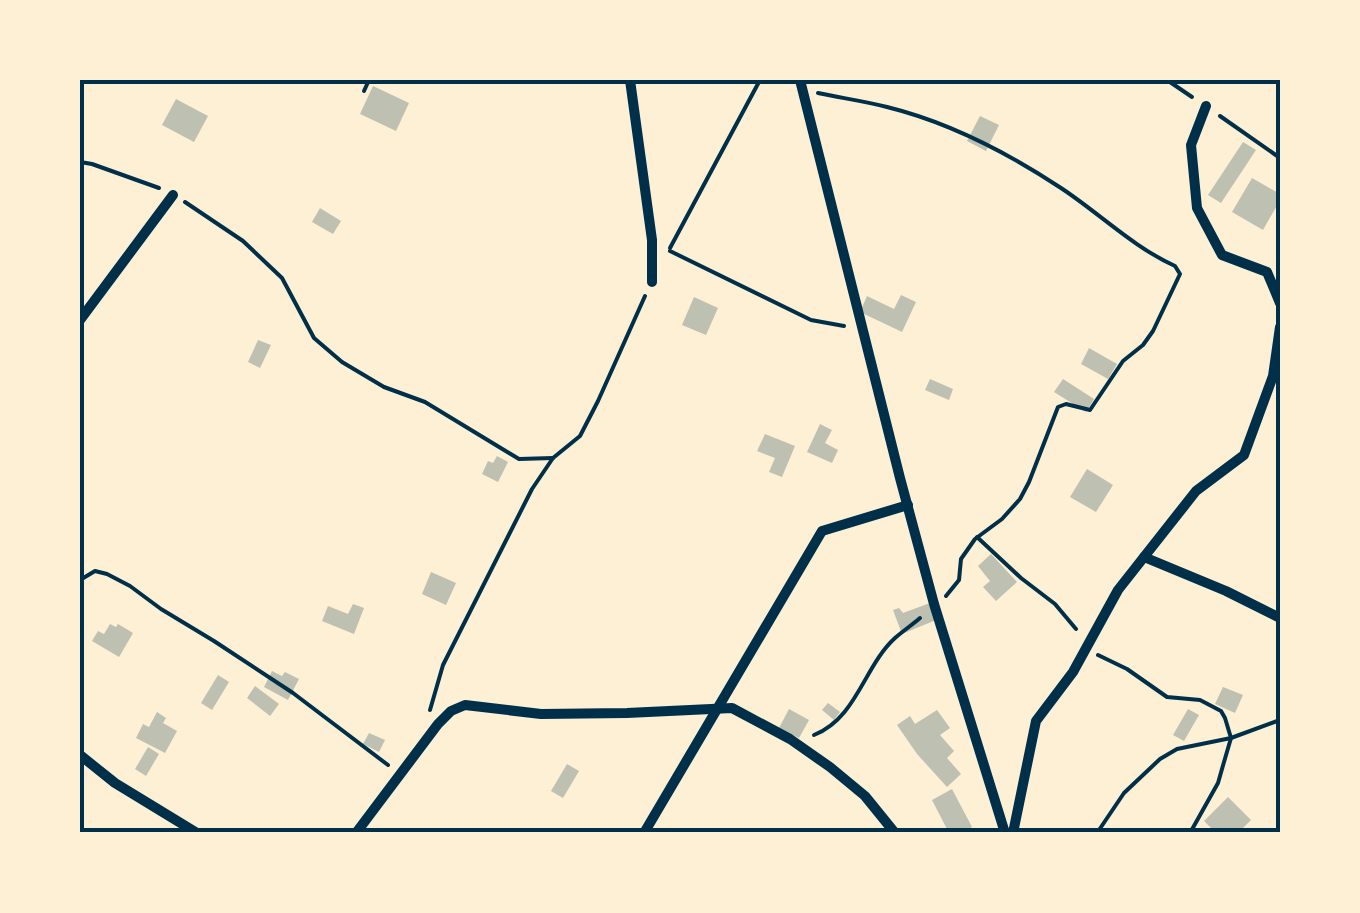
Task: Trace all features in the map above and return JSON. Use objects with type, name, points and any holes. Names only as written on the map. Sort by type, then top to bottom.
[{"type":"street","points":[[630,80],[652,240],[652,282]]},
{"type":"street","points":[[802,85],[934,604],[1009,833]]},
{"type":"street","points":[[1206,106],[1191,144],[1198,208],[1222,255],[1267,272],[1280,302]]},
{"type":"street","points":[[80,320],[173,195]]},
{"type":"street","points":[[1009,833],[1036,721],[1073,672],[1118,590],[1196,491],[1244,456],[1273,376],[1280,327]]},
{"type":"street","points":[[644,833],[822,531],[908,505]]},
{"type":"street","points":[[1144,557],[1280,618]]},
{"type":"street","points":[[356,833],[423,742],[451,711],[466,705],[541,714],[732,708],[790,739],[830,767],[865,796],[895,833]]},
{"type":"street","points":[[80,755],[115,783],[197,833]]},
{"type":"path","points":[[364,91],[369,80]]},
{"type":"path","points":[[760,80],[668,250],[812,320],[863,330]]},
{"type":"path","points":[[1167,80],[1280,158]]},
{"type":"path","points":[[790,739],[827,730],[856,697],[895,638],[950,593],[959,580],[961,560],[975,538],[1020,499],[1058,407],[1066,404],[1090,410],[1122,361],[1143,345],[1153,331],[1180,274],[1176,266],[1005,154],[888,107],[802,85]]},
{"type":"path","points":[[80,162],[173,195],[243,241],[282,278],[314,338],[342,362],[384,386],[425,402],[519,459],[553,458]]},
{"type":"path","points":[[423,742],[443,665],[532,489],[553,458],[580,436],[652,282]]},
{"type":"path","points":[[80,580],[95,572],[130,586],[293,693],[400,774]]},
{"type":"path","points":[[1097,833],[1124,793],[1160,759],[1177,749],[1231,738],[1279,721]]},
{"type":"path","points":[[1190,833],[1218,783],[1231,738]]},
{"type":"building","points":[[373,86],[409,103],[396,131],[360,114]]},
{"type":"building","points":[[176,99],[208,116],[194,142],[162,125]]},
{"type":"building","points":[[980,116],[999,125],[986,151],[967,141]]},
{"type":"building","points":[[1243,142],[1256,150],[1221,203],[1208,195]]},
{"type":"building","points":[[1252,178],[1280,194],[1263,230],[1232,212]]},
{"type":"building","points":[[320,208],[341,221],[333,234],[312,222]]},
{"type":"building","points":[[901,295],[916,302],[902,332],[860,312],[867,296],[894,309]]},
{"type":"building","points":[[694,297],[718,308],[706,335],[682,325]]},
{"type":"building","points":[[258,340],[271,345],[260,368],[248,362]]},
{"type":"building","points":[[1089,348],[1117,364],[1108,379],[1081,364]]},
{"type":"building","points":[[930,379],[953,389],[949,400],[925,390]]},
{"type":"building","points":[[1063,379],[1094,399],[1086,412],[1054,392]]},
{"type":"building","points":[[820,424],[832,430],[825,443],[838,450],[832,463],[807,452]]},
{"type":"building","points":[[765,434],[795,446],[782,477],[769,472],[775,458],[757,451]]},
{"type":"building","points":[[497,456],[508,462],[498,482],[482,474],[488,461],[493,463]]},
{"type":"building","points":[[1087,469],[1113,485],[1096,512],[1070,497]]},
{"type":"building","points":[[991,554],[1017,582],[996,601],[983,587],[990,581],[978,566]]},
{"type":"building","points":[[431,572],[456,583],[446,605],[422,594]]},
{"type":"building","points":[[930,603],[936,620],[902,634],[893,610],[899,608],[903,613]]},
{"type":"building","points":[[353,604],[364,608],[354,634],[322,621],[328,606],[348,614]]},
{"type":"building","points":[[110,624],[133,633],[119,657],[92,641],[98,631],[104,634]]},
{"type":"building","points":[[272,671],[299,679],[288,700],[264,687]]},
{"type":"building","points":[[218,675],[229,682],[212,710],[201,703]]},
{"type":"building","points":[[255,686],[279,704],[270,716],[247,698]]},
{"type":"building","points":[[1223,687],[1243,695],[1235,713],[1215,704]]},
{"type":"building","points":[[828,703],[840,712],[834,720],[822,710]]},
{"type":"building","points":[[789,709],[809,720],[799,738],[779,728]]},
{"type":"building","points":[[1188,709],[1199,715],[1184,741],[1173,735]]},
{"type":"building","points":[[937,710],[950,728],[940,735],[954,751],[947,758],[961,774],[947,787],[897,725],[910,716],[915,724]]},
{"type":"building","points":[[157,712],[166,718],[163,723],[177,731],[165,753],[136,738],[143,724],[149,727]]},
{"type":"building","points":[[369,733],[385,740],[379,752],[363,744]]},
{"type":"building","points":[[148,747],[159,754],[146,776],[135,769]]},
{"type":"building","points":[[567,764],[579,771],[563,798],[551,791]]},
{"type":"building","points":[[952,789],[972,827],[961,833],[949,833],[932,800]]},
{"type":"building","points":[[1228,797],[1251,820],[1238,833],[1216,833],[1204,821]]}]
